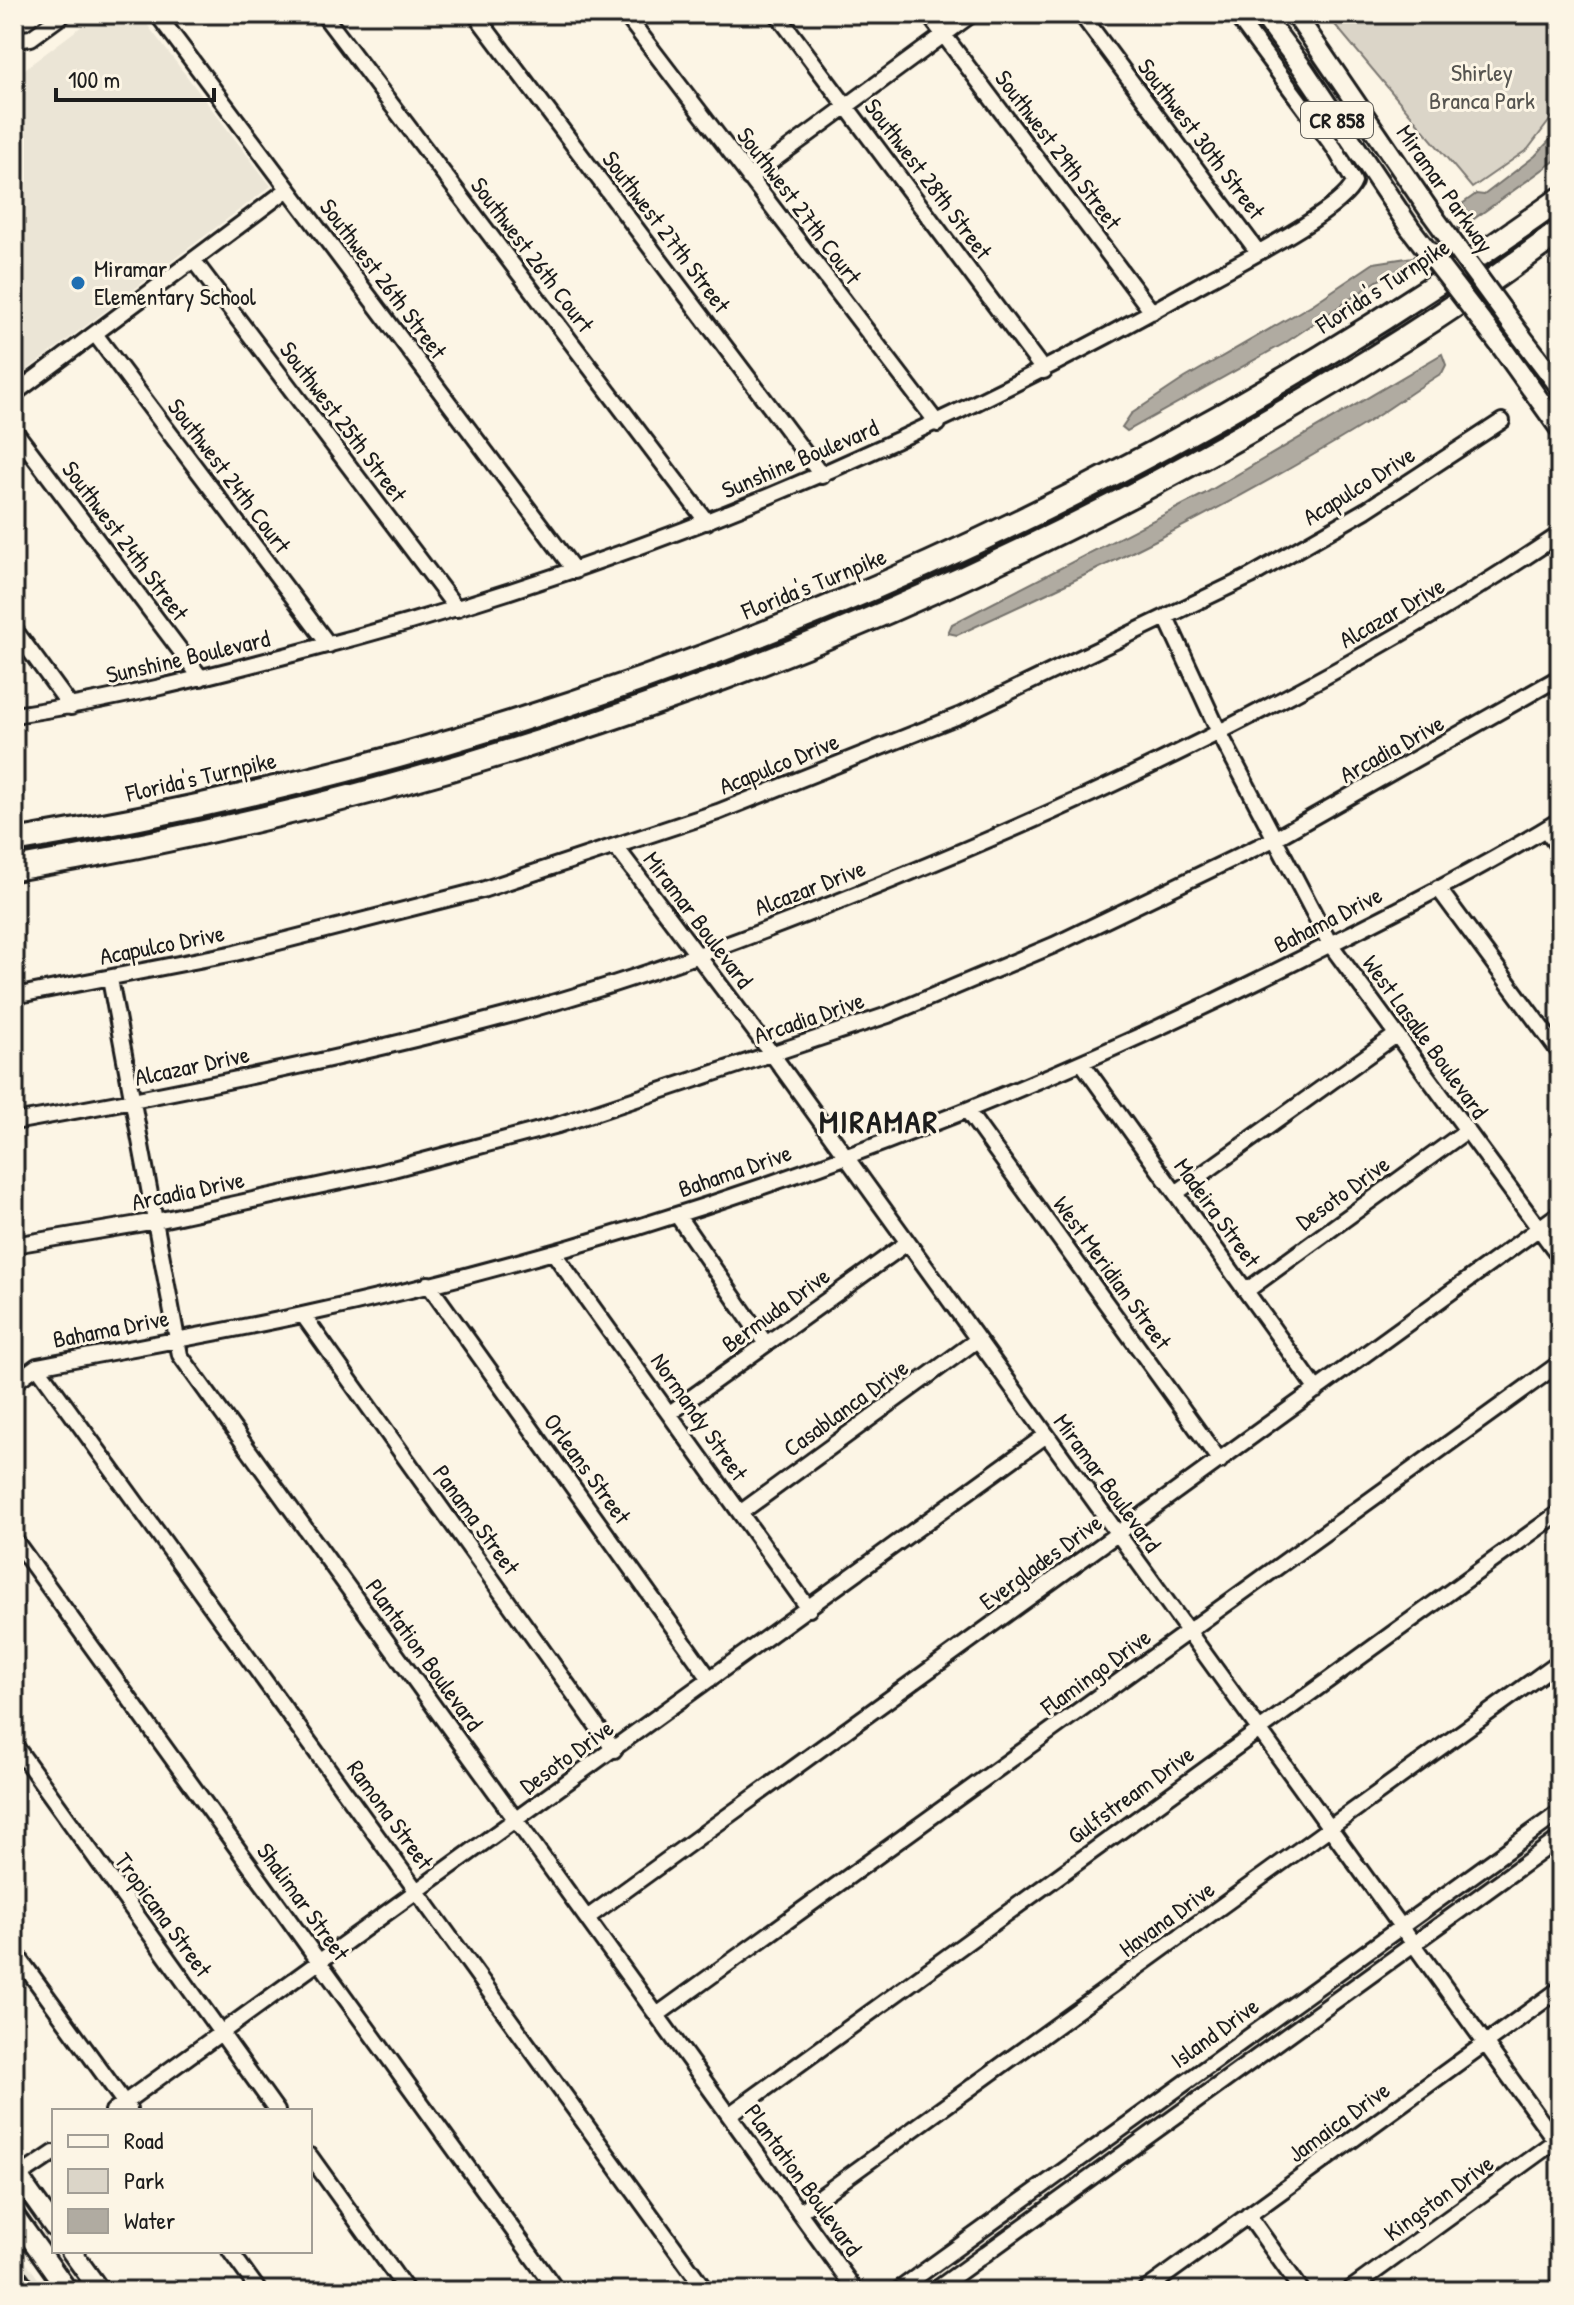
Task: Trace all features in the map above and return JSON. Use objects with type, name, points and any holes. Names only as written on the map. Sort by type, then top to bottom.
[{"type":"highway","name":"Florida's Turnpike","points":[[14,841],[171,812],[410,753],[618,687],[795,621],[977,541],[1187,434],[1360,333],[1560,199]]},
{"type":"highway","points":[[14,869],[214,830],[416,779],[649,706],[844,631],[1044,540],[1224,445],[1415,331],[1560,231]]},
{"type":"main road","name":"Miramar Parkway","points":[[1262,14],[1304,70],[1410,228],[1560,429]]},
{"type":"main road","name":"Miramar Parkway","points":[[1295,14],[1431,213],[1560,387]]},
{"type":"main road","points":[[15,2175],[52,2224]]},
{"type":"main road","points":[[14,2215],[68,2291]]},
{"type":"main road","points":[[72,2253],[100,2291]]},
{"type":"street","points":[[14,40],[31,38],[64,14]]},
{"type":"street","name":"Southwest 26th Street","points":[[157,14],[575,571]]},
{"type":"street","name":"Southwest 26th Court","points":[[323,14],[707,522]]},
{"type":"street","name":"Southwest 27th Street","points":[[475,14],[822,476]]},
{"type":"street","name":"Southwest 27th Court","points":[[625,14],[938,424]]},
{"type":"street","name":"Southwest 28th Street","points":[[777,14],[1044,371]]},
{"type":"street","name":"Southwest 29th Street","points":[[928,14],[1152,312]]},
{"type":"street","points":[[749,178],[972,14]]},
{"type":"street","name":"Southwest 30th Street","points":[[1081,14],[1258,252]]},
{"type":"street","name":"Sunshine Boulevard","points":[[14,715],[71,707],[329,645],[575,571],[707,522],[822,476],[938,424],[1044,371],[1258,252],[1341,201],[1354,182],[1335,149],[1235,14]]},
{"type":"street","points":[[14,394],[288,189]]},
{"type":"street","name":"Southwest 25th Street","points":[[194,261],[457,609]]},
{"type":"street","name":"Southwest 24th Court","points":[[95,334],[329,645]]},
{"type":"street","name":"Acapulco Drive","points":[[14,996],[235,953],[482,890],[718,812],[961,715],[1251,576],[1353,517],[1502,421]]},
{"type":"street","name":"Southwest 24th Street","points":[[14,430],[201,678]]},
{"type":"street","name":"Alcazar Drive","points":[[14,1122],[133,1101],[335,1058],[517,1013],[697,955],[1011,832],[1219,732],[1320,680],[1478,589],[1560,534]]},
{"type":"street","name":"West Lasalle Boulevard","points":[[1166,617],[1219,732],[1330,944],[1560,1257]]},
{"type":"street","points":[[14,629],[71,707]]},
{"type":"street","name":"Arcadia Drive","points":[[14,1245],[156,1221],[378,1173],[528,1133],[888,1015],[1054,945],[1274,839],[1560,677]]},
{"type":"street","name":"Bahama Drive","points":[[14,1383],[37,1366],[303,1315],[553,1252],[677,1215],[968,1112],[1203,1008],[1438,888],[1560,820]]},
{"type":"street","points":[[1545,829],[1560,849]]},
{"type":"street","name":"Miramar Boulevard","points":[[616,847],[772,1054],[1558,2144]]},
{"type":"street","points":[[1438,888],[1560,1053]]},
{"type":"street","name":"Plantation Boulevard","points":[[110,979],[180,1355],[856,2291]]},
{"type":"street","points":[[1176,1193],[1396,1035]]},
{"type":"street","name":"Madeira Street","points":[[1082,1063],[1317,1390]]},
{"type":"street","name":"West Meridian Street","points":[[968,1112],[1220,1461]]},
{"type":"street","name":"Desoto Drive","points":[[1246,1291],[1466,1131]]},
{"type":"street","name":"Everglades Drive","points":[[587,1918],[1560,1213]]},
{"type":"street","points":[[677,1215],[766,1344]]},
{"type":"street","name":"Bermuda Drive","points":[[670,1413],[907,1243]]},
{"type":"street","name":"Normandy Street","points":[[553,1252],[809,1609]]},
{"type":"street","name":"Orleans Street","points":[[428,1284],[710,1679]]},
{"type":"street","name":"Panama Street","points":[[303,1315],[614,1750]]},
{"type":"street","name":"Casablanca Drive","points":[[740,1513],[977,1340]]},
{"type":"street","name":"Flamingo Drive","points":[[657,2015],[1560,1363]]},
{"type":"street","name":"Ramona Street","points":[[37,1366],[706,2291]]},
{"type":"street","name":"Desoto Drive","points":[[122,2108],[220,2032],[320,1963],[1045,1436]]},
{"type":"street","name":"Gulfstream Drive","points":[[729,2115],[1560,1512]]},
{"type":"street","name":"Shalimar Street","points":[[14,1539],[557,2291]]},
{"type":"street","name":"Havana Drive","points":[[799,2212],[1560,1661]]},
{"type":"street","name":"Tropicana Street","points":[[14,1744],[276,2109]]},
{"type":"street","name":"Island Drive","points":[[897,2291],[1560,1812]]},
{"type":"street","name":"Island Drive","points":[[934,2291],[1560,1838]]},
{"type":"street","points":[[14,1951],[122,2108]]},
{"type":"street","name":"Jamaica Drive","points":[[1148,2290],[1560,1989]]},
{"type":"street","name":"Kingston Drive","points":[[1348,2291],[1558,2144]]},
{"type":"street","points":[[15,2175],[52,2154]]},
{"type":"street","points":[[312,2159],[407,2291]]},
{"type":"street","points":[[1248,2215],[1302,2291]]},
{"type":"street","points":[[231,2253],[259,2291]]},
{"type":"street","points":[[14,2270],[29,2291]]},
{"type":"street","points":[[1552,2291],[1560,2285]]},
{"type":"shaded area","name":"Miramar Elementary School","points":[[98,14],[139,14],[271,186],[14,380],[14,77]]},
{"type":"shaded area","points":[[14,2245],[47,2291],[14,2291]]},
{"type":"green space","name":"Shirley Branca Park","points":[[1326,14],[1557,14],[1560,18],[1560,107],[1528,149],[1472,188]]},
{"type":"water","points":[[1560,129],[1560,157],[1417,260],[1377,281],[1285,343],[1127,431],[1122,427],[1131,414],[1185,378],[1313,304],[1374,263],[1413,257],[1458,228],[1469,215],[1462,204],[1476,194],[1484,195],[1535,156]]},
{"type":"water","points":[[1442,354],[1446,365],[1442,373],[1360,427],[1262,484],[1060,587],[957,635],[948,633],[952,624],[1204,494]]},
{"type":"place","name":"Miramar Elementary School","points":[[78,283]]},
{"type":"district","name":"MIRAMAR","points":[[879,1122]]}]
